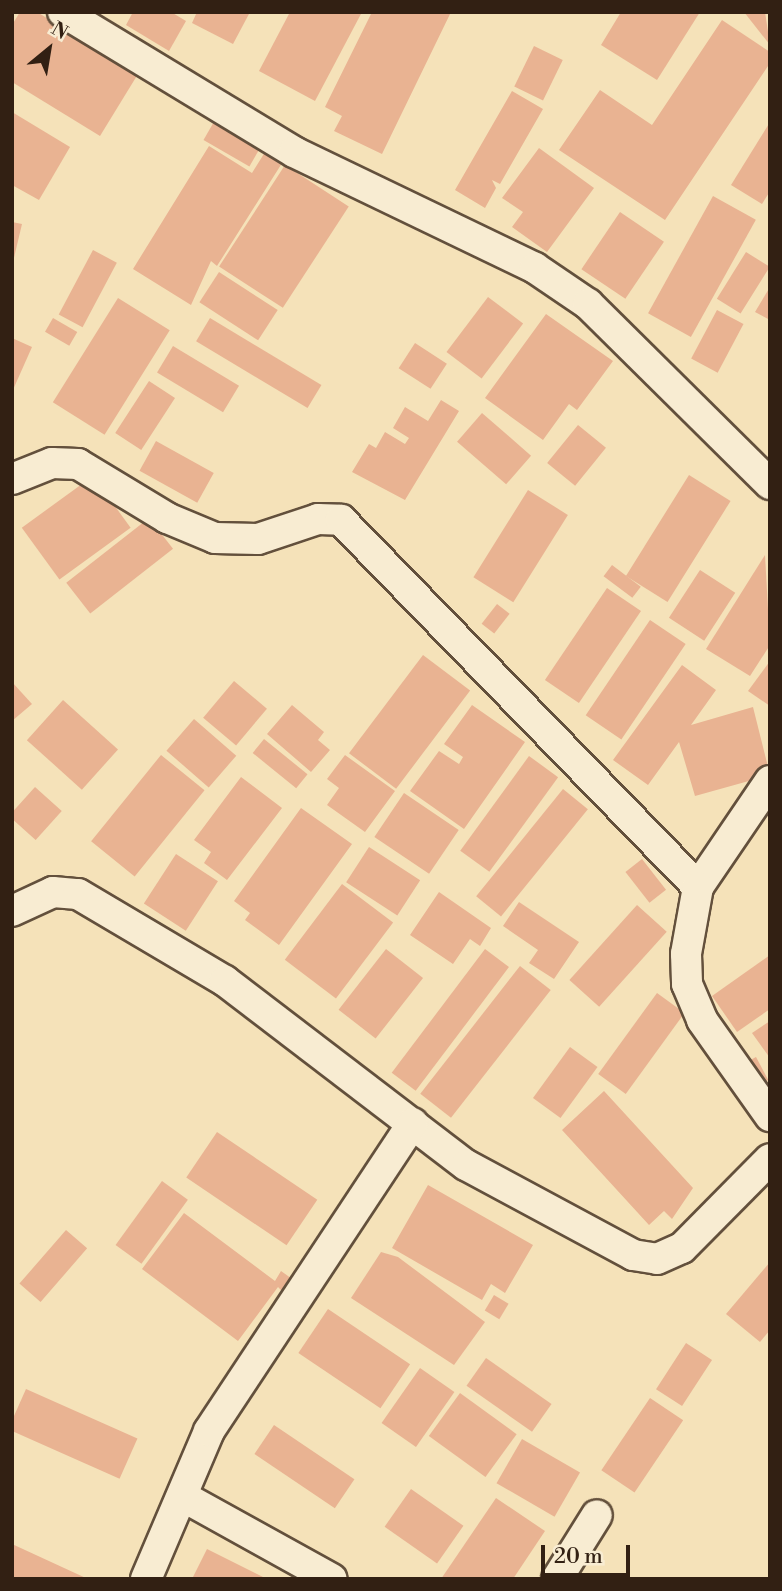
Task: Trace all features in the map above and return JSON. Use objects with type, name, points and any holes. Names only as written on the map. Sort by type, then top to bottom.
[{"type":"street","points":[[63,12],[294,152],[535,268],[588,304],[770,484]]},
{"type":"street","points":[[12,479],[52,463],[78,464],[167,518],[215,538],[258,539],[318,519],[341,520],[698,887]]},
{"type":"street","points":[[770,781],[698,887],[687,984],[702,1020],[770,1116]]},
{"type":"street","points":[[12,911],[53,892],[78,894],[225,981],[466,1165],[549,1213],[633,1255],[657,1259],[682,1248],[770,1159]]},
{"type":"street","points":[[146,1579],[209,1431],[413,1123]]},
{"type":"street","points":[[182,1496],[332,1579]]},
{"type":"street","points":[[557,1579],[597,1515]]},
{"type":"building","points":[[20,12],[37,12],[138,74],[100,136],[12,82],[12,25]]},
{"type":"building","points":[[133,12],[171,12],[186,21],[169,51],[126,25]]},
{"type":"building","points":[[197,12],[250,12],[233,44],[192,23]]},
{"type":"building","points":[[290,12],[362,12],[315,101],[259,71]]},
{"type":"building","points":[[372,12],[451,12],[382,154],[334,131],[342,116],[325,107]]},
{"type":"building","points":[[621,12],[700,12],[657,80],[601,45]]},
{"type":"building","points":[[744,12],[765,12],[770,45]]},
{"type":"building","points":[[722,20],[770,52],[770,63],[665,220],[559,150],[600,90],[652,125]]},
{"type":"building","points":[[534,46],[563,60],[543,100],[514,86]]},
{"type":"building","points":[[512,91],[543,109],[500,184],[492,180],[496,188],[485,208],[455,190]]},
{"type":"building","points":[[12,112],[70,147],[39,200],[12,185]]},
{"type":"building","points":[[215,120],[261,146],[249,166],[204,140]]},
{"type":"building","points":[[770,122],[770,191],[762,204],[731,185]]},
{"type":"building","points":[[209,146],[252,173],[267,149],[284,160],[217,266],[211,261],[191,305],[133,269]]},
{"type":"building","points":[[539,148],[594,188],[547,252],[512,227],[523,212],[502,198]]},
{"type":"building","points":[[285,165],[349,206],[283,308],[219,266]]},
{"type":"building","points":[[713,196],[756,220],[691,337],[648,313]]},
{"type":"building","points":[[620,212],[664,242],[625,299],[581,269]]},
{"type":"building","points":[[12,222],[22,224],[13,262],[12,262]]},
{"type":"building","points":[[93,250],[117,263],[83,327],[59,314]]},
{"type":"building","points":[[746,252],[770,267],[741,313],[717,299]]},
{"type":"building","points":[[219,272],[278,310],[258,340],[199,302]]},
{"type":"building","points":[[770,287],[770,320],[755,312]]},
{"type":"building","points":[[488,297],[523,323],[482,379],[446,352]]},
{"type":"building","points":[[118,298],[170,330],[105,435],[53,402]]},
{"type":"building","points":[[717,310],[743,324],[718,373],[691,359]]},
{"type":"building","points":[[546,314],[613,361],[577,410],[569,404],[543,440],[485,398]]},
{"type":"building","points":[[53,318],[77,332],[69,346],[45,332]]},
{"type":"building","points":[[210,318],[321,385],[308,408],[196,341]]},
{"type":"building","points":[[12,338],[32,347],[12,392]]},
{"type":"building","points":[[415,343],[447,364],[431,389],[399,368]]},
{"type":"building","points":[[173,346],[239,386],[223,412],[157,373]]},
{"type":"building","points":[[149,381],[175,398],[141,450],[115,433]]},
{"type":"building","points":[[441,400],[459,411],[405,500],[352,472],[369,444],[376,448],[385,432],[405,444],[409,438],[393,428],[405,407],[428,421]]},
{"type":"building","points":[[482,413],[531,456],[506,484],[457,442]]},
{"type":"building","points":[[578,425],[606,448],[575,486],[547,463]]},
{"type":"building","points":[[156,441],[214,473],[197,503],[140,471]]},
{"type":"building","points":[[689,475],[731,501],[667,602],[626,576]]},
{"type":"building","points":[[93,476],[131,528],[59,580],[22,528]]},
{"type":"building","points":[[528,490],[568,515],[513,602],[473,577]]},
{"type":"building","points":[[149,518],[173,549],[90,613],[66,583]]},
{"type":"building","points":[[765,555],[770,645],[750,676],[706,649]]},
{"type":"building","points":[[612,565],[641,587],[632,598],[604,576]]},
{"type":"building","points":[[700,570],[735,593],[704,641],[669,618]]},
{"type":"building","points":[[607,588],[641,611],[579,703],[545,680]]},
{"type":"building","points":[[497,604],[510,614],[494,634],[482,624]]},
{"type":"building","points":[[650,620],[686,644],[621,739],[586,715]]},
{"type":"building","points":[[423,655],[470,691],[396,789],[349,753]]},
{"type":"building","points":[[770,661],[770,706],[748,691]]},
{"type":"building","points":[[682,665],[716,690],[691,725],[753,707],[770,775],[695,796],[679,742],[648,785],[613,760]]},
{"type":"building","points":[[234,681],[267,709],[236,745],[203,718]]},
{"type":"building","points":[[12,682],[32,704],[12,721]]},
{"type":"building","points":[[63,700],[118,750],[82,790],[27,740]]},
{"type":"building","points":[[292,705],[324,732],[318,740],[330,750],[311,772],[267,734]]},
{"type":"building","points":[[472,705],[525,742],[464,829],[410,791],[439,751],[459,764],[463,757],[444,744]]},
{"type":"building","points":[[194,719],[236,756],[209,787],[166,751]]},
{"type":"building","points":[[264,739],[308,774],[296,788],[253,753]]},
{"type":"building","points":[[161,755],[205,790],[135,877],[91,841]]},
{"type":"building","points":[[345,755],[395,791],[365,832],[327,805],[339,788],[327,779]]},
{"type":"building","points":[[529,756],[558,777],[489,872],[460,851]]},
{"type":"building","points":[[241,777],[282,808],[227,880],[204,863],[211,852],[194,840]]},
{"type":"building","points":[[35,787],[62,811],[36,840],[12,819],[12,813]]},
{"type":"building","points":[[563,789],[588,809],[501,916],[476,896]]},
{"type":"building","points":[[404,793],[459,830],[429,874],[374,837]]},
{"type":"building","points":[[301,808],[352,844],[279,945],[245,920],[250,913],[234,901]]},
{"type":"building","points":[[369,847],[420,880],[397,915],[346,882]]},
{"type":"building","points":[[176,854],[218,881],[186,931],[144,903]]},
{"type":"building","points":[[642,859],[666,890],[649,903],[625,872]]},
{"type":"building","points":[[342,884],[393,923],[336,998],[285,960]]},
{"type":"building","points":[[439,892],[491,928],[480,946],[470,939],[453,964],[410,935]]},
{"type":"building","points":[[519,902],[579,942],[554,979],[529,963],[538,950],[503,926]]},
{"type":"building","points":[[637,905],[667,932],[599,1007],[569,980]]},
{"type":"building","points":[[386,949],[423,978],[376,1039],[339,1010]]},
{"type":"building","points":[[485,949],[509,967],[416,1091],[392,1073]]},
{"type":"building","points":[[770,955],[770,1009],[737,1032],[712,996]]},
{"type":"building","points":[[520,966],[551,990],[451,1118],[420,1094]]},
{"type":"building","points":[[657,993],[685,1013],[626,1094],[598,1074]]},
{"type":"building","points":[[770,1021],[770,1058],[752,1033]]},
{"type":"building","points":[[570,1047],[598,1067],[560,1118],[533,1098]]},
{"type":"building","points":[[756,1057],[768,1080],[754,1087],[742,1065]]},
{"type":"building","points":[[604,1091],[693,1188],[672,1219],[664,1211],[649,1225],[562,1130]]},
{"type":"building","points":[[217,1132],[317,1200],[287,1245],[186,1178]]},
{"type":"building","points":[[162,1181],[188,1200],[141,1264],[116,1245]]},
{"type":"building","points":[[428,1185],[533,1245],[505,1293],[491,1284],[482,1300],[392,1248]]},
{"type":"building","points":[[184,1213],[275,1281],[281,1271],[295,1281],[285,1294],[278,1287],[238,1341],[142,1269]]},
{"type":"building","points":[[66,1230],[87,1248],[41,1302],[19,1284]]},
{"type":"building","points":[[381,1252],[398,1257],[485,1322],[454,1365],[351,1298]]},
{"type":"building","points":[[770,1262],[770,1330],[760,1342],[726,1314]]},
{"type":"building","points":[[494,1295],[509,1304],[499,1319],[485,1310]]},
{"type":"building","points":[[328,1309],[410,1364],[380,1408],[298,1353]]},
{"type":"building","points":[[686,1343],[712,1360],[682,1406],[656,1389]]},
{"type":"building","points":[[486,1358],[552,1404],[532,1432],[466,1386]]},
{"type":"building","points":[[420,1368],[454,1392],[416,1447],[382,1423]]},
{"type":"building","points":[[26,1389],[137,1439],[120,1479],[12,1431],[12,1420]]},
{"type":"building","points":[[460,1393],[517,1434],[485,1477],[429,1436]]},
{"type":"building","points":[[650,1398],[683,1420],[635,1492],[601,1470]]},
{"type":"building","points":[[274,1425],[354,1479],[335,1508],[254,1454]]},
{"type":"building","points":[[522,1439],[580,1472],[555,1517],[496,1483]]},
{"type":"building","points":[[411,1489],[463,1526],[437,1563],[385,1527]]},
{"type":"building","points":[[496,1498],[545,1531],[513,1579],[441,1579]]},
{"type":"building","points":[[12,1544],[88,1579],[12,1579]]},
{"type":"building","points":[[207,1549],[267,1579],[192,1579]]}]
